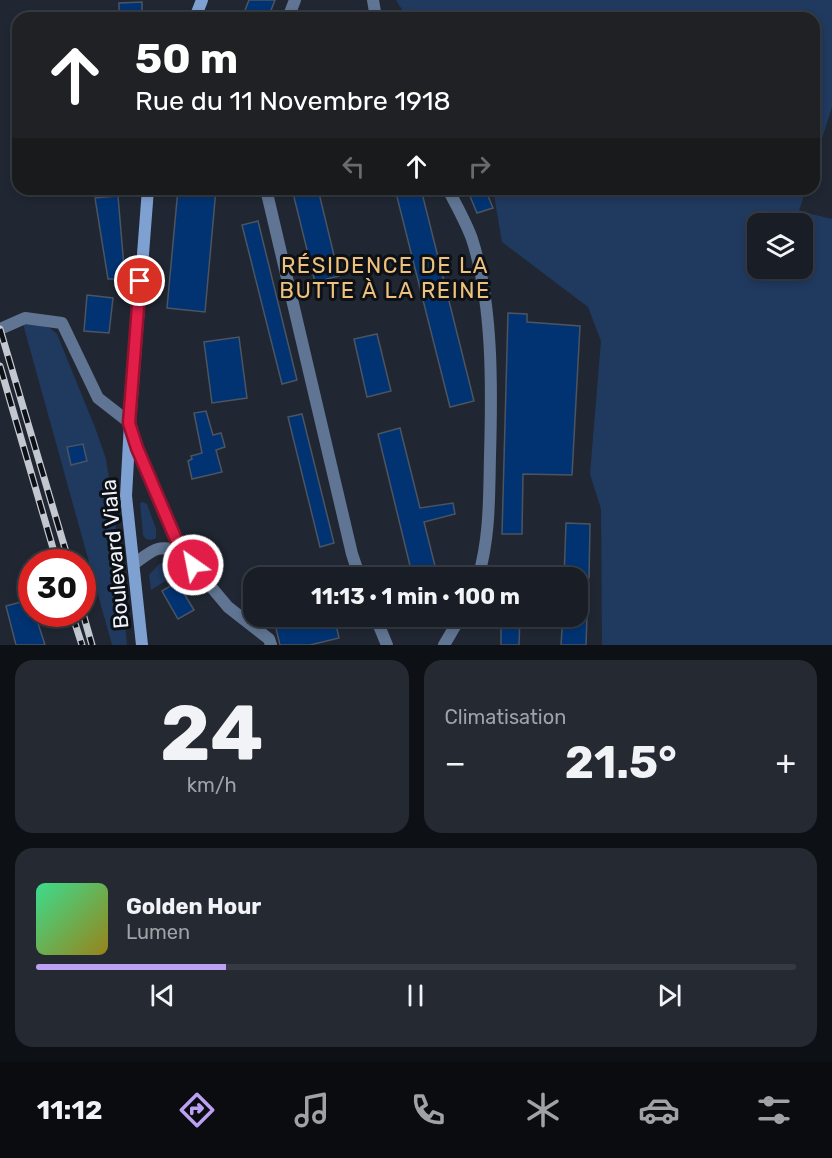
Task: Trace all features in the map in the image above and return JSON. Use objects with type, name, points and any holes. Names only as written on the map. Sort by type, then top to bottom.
[{"type":"street","name":"Boulevard Viala","points":[[142,645],[126,496],[129,423],[148,195]]},
{"type":"street","points":[[267,195],[356,567]]},
{"type":"street","points":[[451,195],[471,238],[487,306],[491,419],[489,531],[481,567]]},
{"type":"street","points":[[0,329],[25,318],[62,323],[98,398],[129,423],[137,448],[181,551],[228,607],[269,639],[271,645]]},
{"type":"street","points":[[134,564],[151,551],[166,547],[181,551]]},
{"type":"street","points":[[380,627],[387,645]]},
{"type":"street","points":[[444,645],[455,627]]},
{"type":"shaded area","points":[[396,0],[832,0],[832,107],[820,145],[820,12],[403,12]]},
{"type":"shaded area","points":[[494,195],[804,195],[799,211],[807,213],[747,213],[747,279],[813,279],[813,214],[832,219],[832,645],[602,645],[601,509],[590,474],[601,341],[588,307],[502,242]]},
{"type":"shaded area","points":[[34,323],[50,328],[57,334],[106,459],[115,517],[127,645],[112,645],[96,587],[96,549],[85,549],[23,324]]},
{"type":"shaded area","points":[[140,503],[147,504],[156,529],[156,538],[151,540],[146,539],[143,535]]},
{"type":"shaded area","points":[[168,563],[181,571],[151,590],[149,575],[159,564]]},
{"type":"building","points":[[249,0],[275,0],[270,12],[244,12]]},
{"type":"building","points":[[142,2],[142,12],[119,12],[119,3]]},
{"type":"building","points":[[177,195],[215,195],[205,312],[167,308]]},
{"type":"building","points":[[293,195],[319,195],[339,276],[315,282]]},
{"type":"building","points":[[397,195],[422,195],[474,401],[450,407]]},
{"type":"building","points":[[470,195],[488,195],[493,208],[477,213]]},
{"type":"building","points":[[118,196],[125,279],[108,279],[95,198]]},
{"type":"building","points":[[258,221],[297,380],[282,384],[242,225]]},
{"type":"building","points":[[87,295],[113,298],[109,333],[84,331]]},
{"type":"building","points":[[508,313],[527,314],[527,322],[580,326],[572,475],[523,474],[522,534],[502,534]]},
{"type":"building","points":[[377,334],[391,391],[367,397],[354,339]]},
{"type":"building","points":[[239,337],[247,398],[212,403],[204,342]]},
{"type":"building","points":[[206,411],[213,435],[221,433],[225,447],[216,450],[222,472],[192,479],[188,461],[192,459],[191,456],[202,453],[194,413]]},
{"type":"building","points":[[302,414],[334,543],[320,547],[288,417]]},
{"type":"building","points":[[400,428],[420,508],[453,503],[455,514],[424,522],[435,567],[410,567],[378,434]]},
{"type":"building","points":[[83,444],[87,461],[71,465],[67,447]]},
{"type":"building","points":[[566,523],[590,524],[589,578],[588,567],[564,567]]},
{"type":"building","points":[[177,582],[194,610],[178,619],[162,591]]},
{"type":"building","points":[[18,603],[18,627],[39,627],[45,645],[16,645],[6,606]]},
{"type":"building","points":[[276,627],[336,627],[339,638],[310,645],[280,645]]},
{"type":"building","points":[[501,627],[520,627],[519,645],[501,645]]},
{"type":"building","points":[[562,627],[587,627],[586,645],[561,645]]},
{"type":"railway","points":[[0,329],[65,549]]},
{"type":"railway","points":[[0,366],[53,549]]},
{"type":"railway","points":[[76,627],[82,645]]},
{"type":"railway","points":[[87,627],[92,645]]},
{"type":"district","name":"RÉSIDENCE DE LA BUTTE À LA REINE","points":[[385,278]]},
{"type":"route","points":[[140,281],[129,423],[137,448],[181,551],[193,565]]}]
